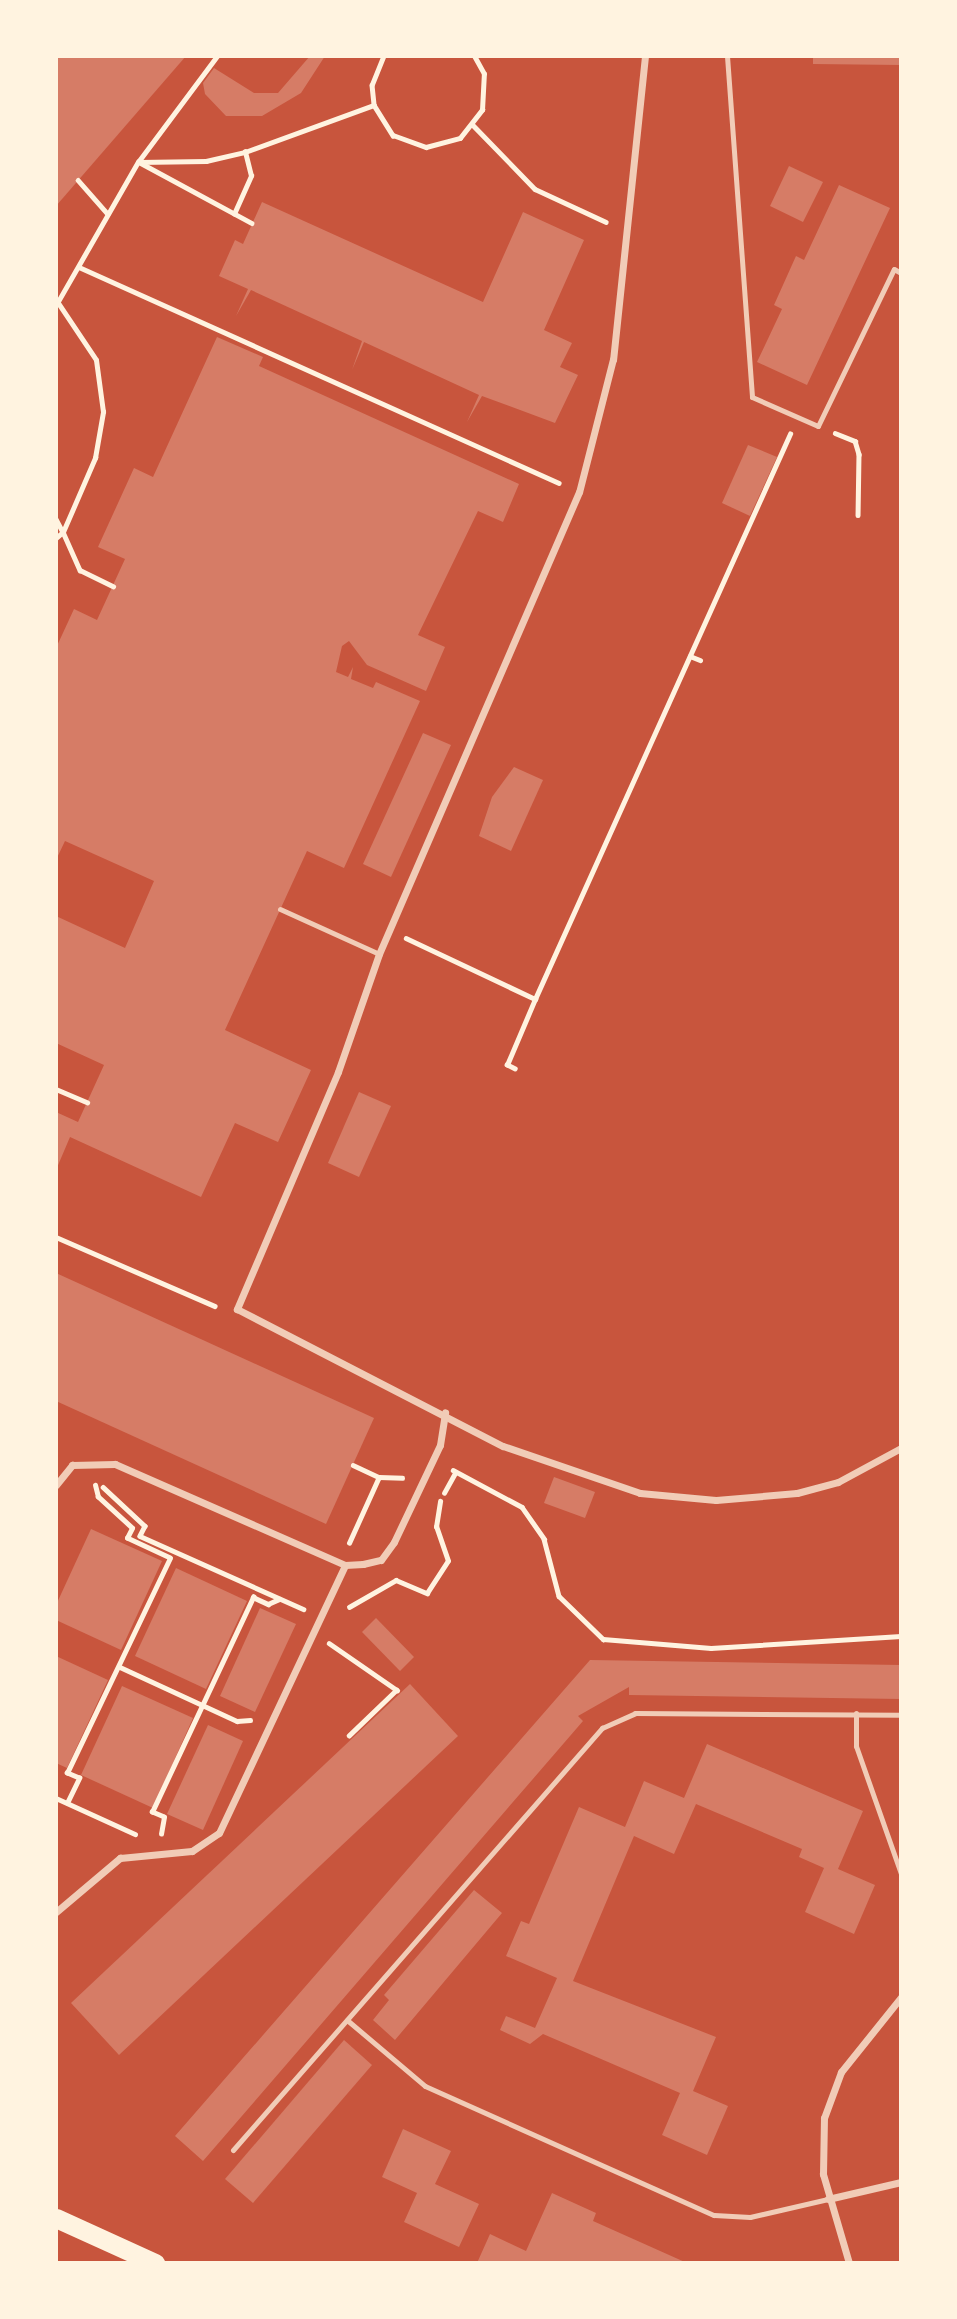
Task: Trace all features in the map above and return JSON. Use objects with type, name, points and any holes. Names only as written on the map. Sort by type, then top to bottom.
[{"type":"highway","points":[[56,2218],[155,2263]]},
{"type":"street","points":[[645,56],[623,230],[612,359],[579,492],[379,954],[338,1072],[237,1309],[445,1412],[503,1446],[599,1482],[678,1499],[797,1493],[838,1482],[901,1448]]},
{"type":"street","points":[[56,1485],[72,1465],[114,1464],[342,1564],[381,1560],[422,1486],[440,1445],[445,1412]]},
{"type":"street","points":[[56,1912],[120,1858],[200,1848],[226,1824],[321,1617],[342,1564]]},
{"type":"street","points":[[849,2263],[828,2199],[822,2135],[829,2100],[862,2039],[901,1997]]},
{"type":"street","points":[[828,2199],[901,2182]]},
{"type":"lane","points":[[727,56],[752,397],[818,426],[894,269],[901,273]]},
{"type":"lane","points":[[280,909],[379,954]]},
{"type":"lane","points":[[233,2150],[602,1728],[635,1713],[901,1715]]},
{"type":"lane","points":[[856,1713],[856,1745],[901,1874]]},
{"type":"lane","points":[[347,2020],[425,2086],[715,2216],[750,2217],[828,2199]]},
{"type":"path","points":[[56,538],[63,532],[95,458],[103,412],[96,360],[57,304],[138,162],[216,56]]},
{"type":"path","points":[[384,56],[372,85],[374,105],[393,135],[409,143],[444,145],[473,125],[486,92],[474,56]]},
{"type":"path","points":[[138,162],[206,161],[245,152],[374,105]]},
{"type":"path","points":[[473,125],[535,189],[623,230]]},
{"type":"path","points":[[234,214],[251,176],[245,152]]},
{"type":"path","points":[[138,162],[252,223]]},
{"type":"path","points":[[78,180],[108,214]]},
{"type":"path","points":[[79,267],[579,492]]},
{"type":"path","points":[[515,1069],[507,1065],[535,999],[794,426],[818,426],[855,441],[858,515]]},
{"type":"path","points":[[56,519],[80,570],[113,586]]},
{"type":"path","points":[[690,656],[700,660]]},
{"type":"path","points":[[430,950],[535,999]]},
{"type":"path","points":[[56,1088],[87,1102]]},
{"type":"path","points":[[56,1237],[210,1306],[237,1309]]},
{"type":"path","points":[[440,1445],[455,1473],[522,1507],[544,1539],[559,1596],[584,1627],[603,1639],[711,1648],[901,1636]]},
{"type":"path","points":[[72,1465],[94,1484],[107,1488],[145,1526],[140,1535],[321,1617]]},
{"type":"path","points":[[353,1465],[379,1477],[391,1474],[422,1486]]},
{"type":"path","points":[[348,1607],[396,1580],[427,1593],[447,1560],[436,1527],[439,1502],[455,1473]]},
{"type":"path","points":[[342,1564],[379,1477]]},
{"type":"path","points":[[67,1803],[79,1778],[67,1773],[170,1558],[127,1538],[132,1528],[98,1497],[94,1484]]},
{"type":"path","points":[[161,1815],[152,1812],[206,1707],[253,1597],[268,1604],[280,1599]]},
{"type":"path","points":[[314,1632],[397,1690],[349,1736]]},
{"type":"path","points":[[120,1667],[206,1707],[255,1723],[261,1710]]},
{"type":"path","points":[[56,1798],[176,1853]]},
{"type":"building","points":[[186,56],[56,206],[56,57]]},
{"type":"building","points":[[310,56],[325,56],[301,93],[262,116],[226,116],[205,94],[203,83],[214,68],[254,93],[278,93]]},
{"type":"building","points":[[813,56],[901,56],[901,65],[813,64]]},
{"type":"building","points":[[789,166],[823,182],[803,222],[770,206]]},
{"type":"building","points":[[839,185],[890,208],[807,385],[757,362],[782,309],[774,305],[796,256],[804,260]]},
{"type":"building","points":[[262,202],[483,302],[523,212],[584,240],[544,330],[572,343],[560,367],[578,375],[555,423],[482,396],[467,422],[479,395],[364,342],[352,370],[362,341],[251,290],[236,316],[248,289],[219,276],[235,240],[243,244]]},
{"type":"building","points":[[217,337],[263,357],[259,366],[519,484],[503,522],[478,511],[418,635],[445,647],[426,691],[367,665],[349,641],[342,646],[336,672],[348,677],[353,667],[351,679],[373,688],[376,682],[420,701],[344,868],[307,851],[225,1030],[311,1070],[278,1142],[235,1123],[201,1197],[70,1137],[56,1170],[56,1112],[78,1122],[104,1065],[56,1043],[56,916],[125,948],[154,881],[65,841],[56,860],[56,648],[74,609],[97,620],[125,559],[98,547],[134,468],[153,477]]},
{"type":"building","points":[[748,445],[777,457],[750,516],[722,503]]},
{"type":"building","points":[[423,733],[451,745],[391,877],[363,864]]},
{"type":"building","points":[[514,767],[543,780],[511,851],[479,836],[492,797]]},
{"type":"building","points":[[359,1092],[391,1106],[359,1177],[328,1163]]},
{"type":"building","points":[[56,1273],[374,1418],[326,1524],[56,1401]]},
{"type":"building","points":[[554,1477],[595,1492],[585,1518],[544,1503]]},
{"type":"building","points":[[91,1529],[162,1561],[121,1650],[56,1620],[56,1605]]},
{"type":"building","points":[[176,1568],[247,1601],[206,1689],[135,1656]]},
{"type":"building","points":[[260,1608],[296,1624],[255,1712],[220,1696]]},
{"type":"building","points":[[376,1618],[414,1657],[400,1671],[362,1632]]},
{"type":"building","points":[[56,1656],[108,1680],[67,1768],[56,1763]]},
{"type":"building","points":[[590,1660],[901,1665],[901,1699],[629,1695],[629,1687],[578,1716],[583,1721],[203,2161],[175,2136]]},
{"type":"building","points":[[410,1684],[458,1736],[119,2055],[71,2003]]},
{"type":"building","points":[[122,1686],[193,1718],[153,1808],[81,1775]]},
{"type":"building","points":[[208,1725],[243,1741],[203,1830],[167,1814]]},
{"type":"building","points":[[707,1744],[863,1811],[838,1869],[875,1885],[854,1934],[805,1912],[824,1868],[799,1857],[802,1849],[696,1804],[674,1854],[634,1836],[573,1981],[716,2037],[693,2091],[728,2106],[707,2155],[662,2135],[680,2093],[543,2034],[530,2044],[500,2030],[506,2016],[535,2028],[557,1978],[506,1956],[521,1921],[529,1924],[579,1807],[625,1827],[644,1781],[684,1798]]},
{"type":"building","points":[[474,1890],[502,1913],[395,2040],[373,2020],[389,2000],[384,1995]]},
{"type":"building","points":[[344,2040],[372,2065],[253,2203],[225,2179]]},
{"type":"building","points":[[403,2129],[451,2151],[435,2184],[479,2204],[459,2247],[404,2222],[417,2193],[382,2177]]},
{"type":"building","points":[[552,2193],[596,2213],[593,2221],[687,2263],[477,2263],[490,2234],[526,2251]]}]
